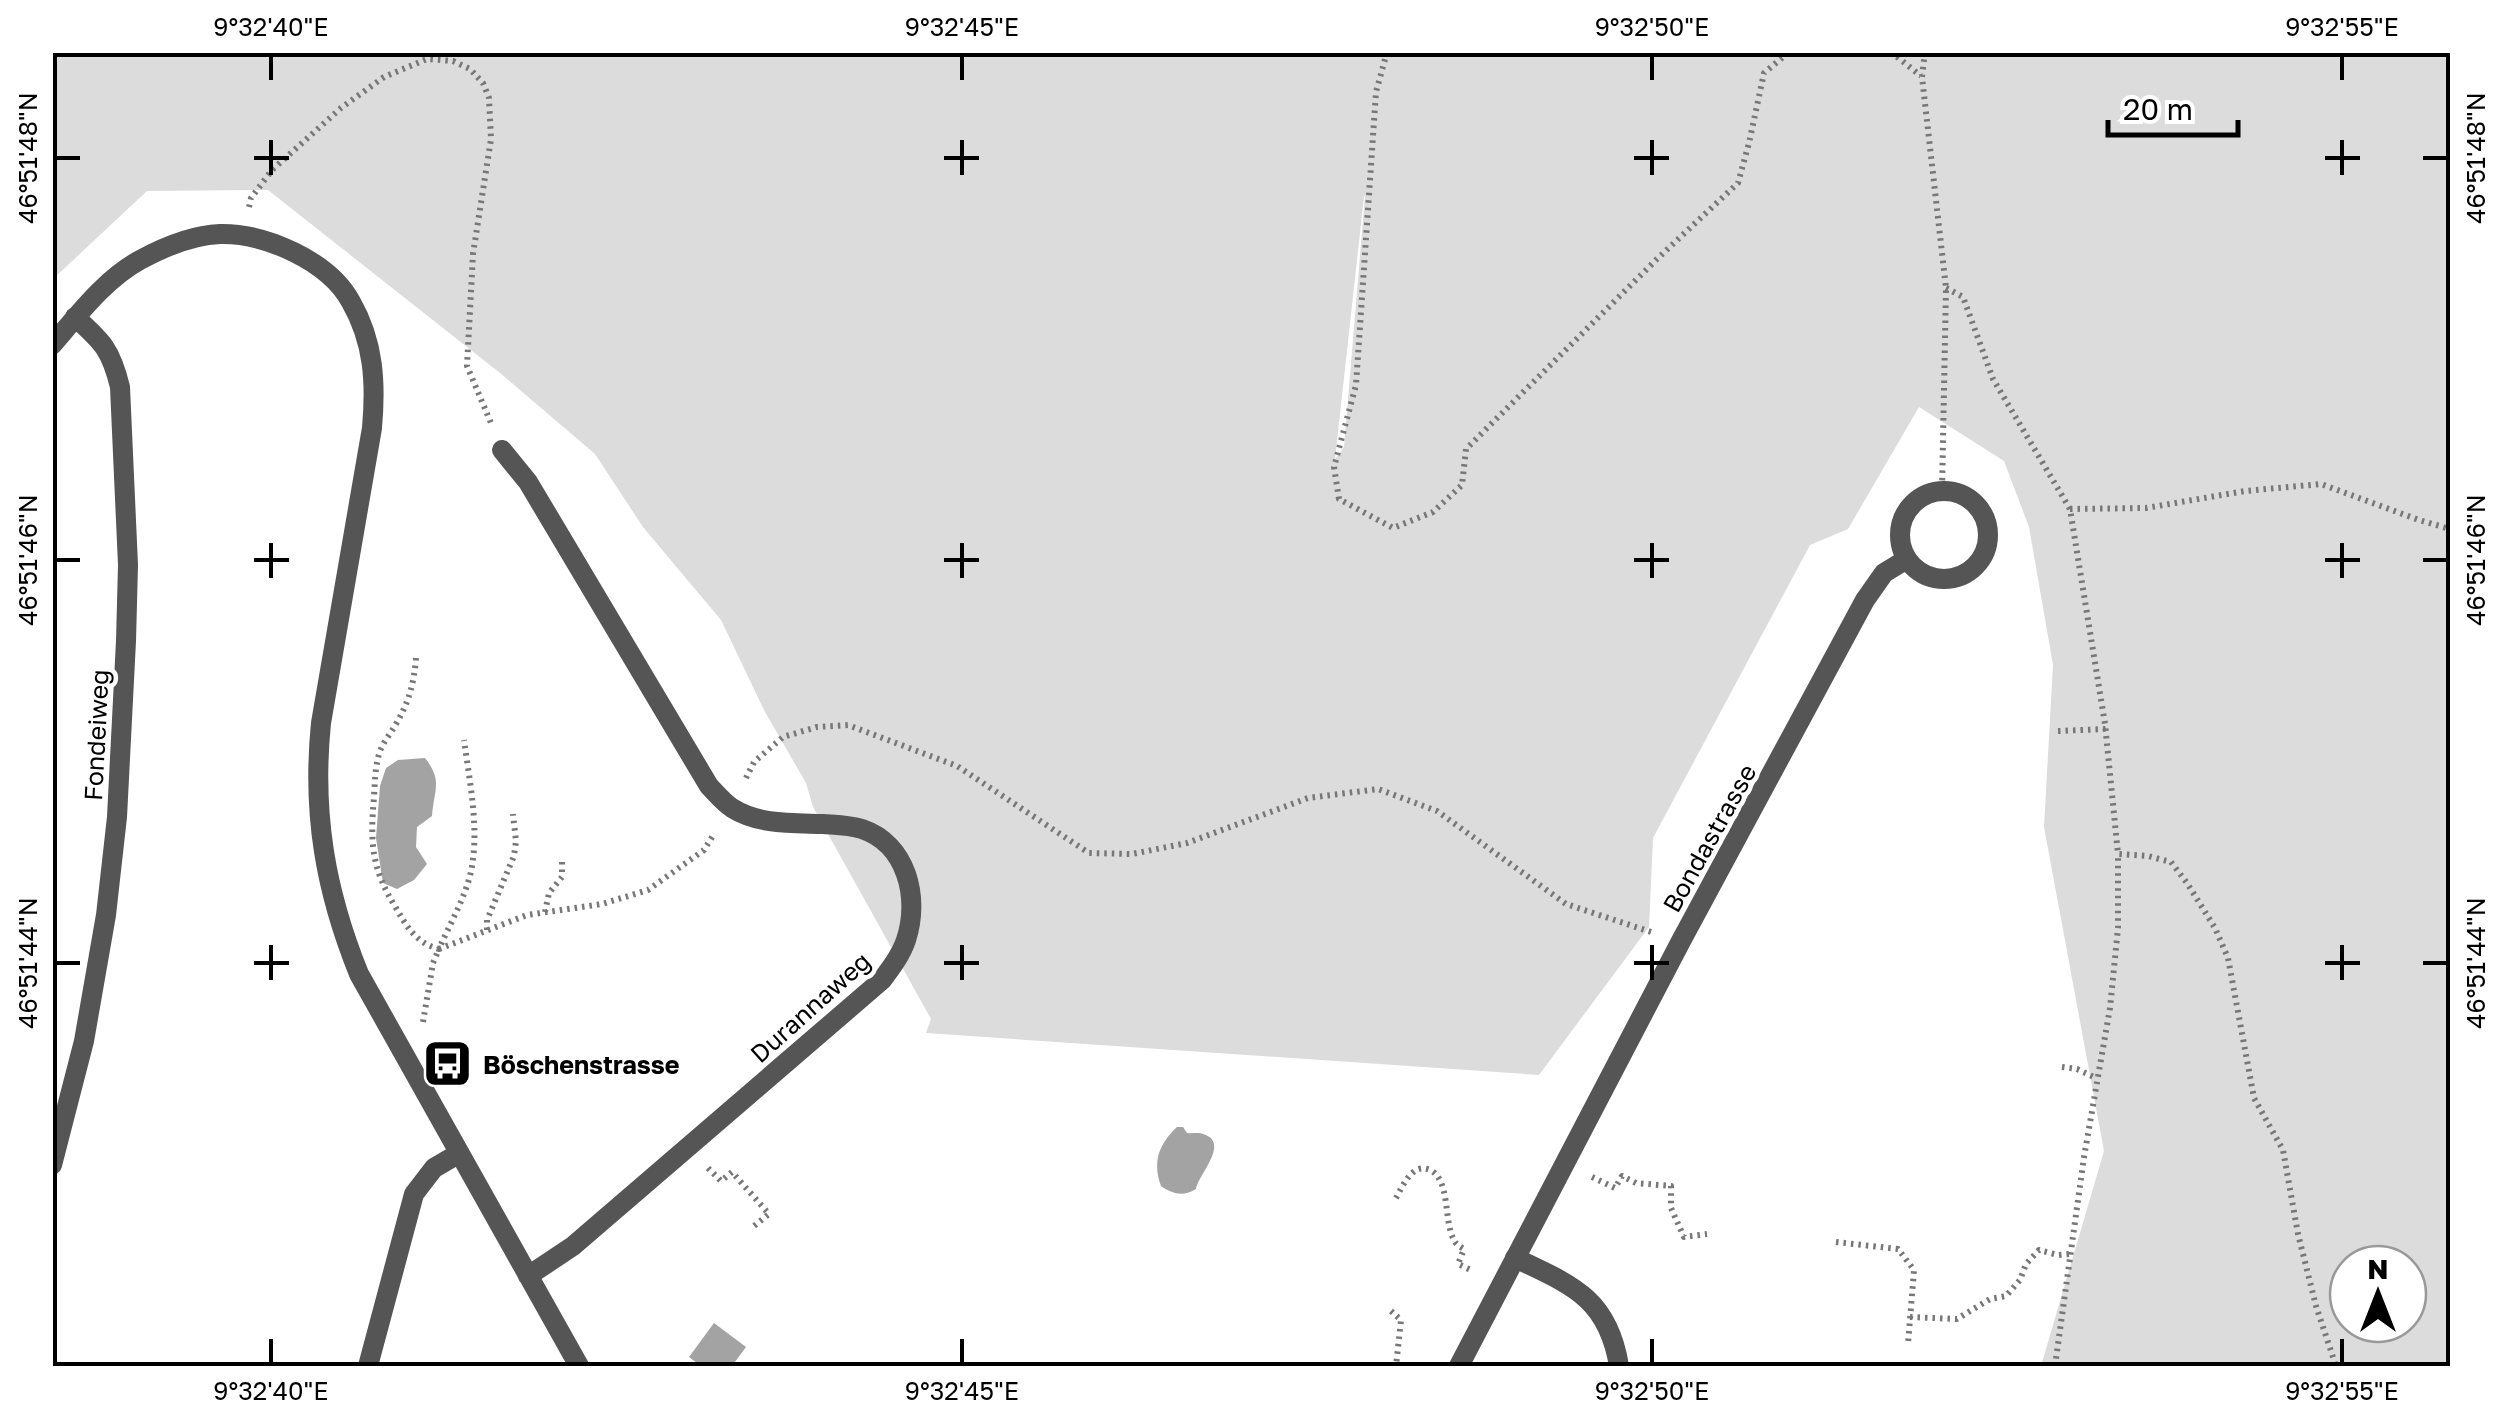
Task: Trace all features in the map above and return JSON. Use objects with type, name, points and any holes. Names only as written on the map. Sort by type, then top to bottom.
[{"type":"street","points":[[52,345],[117,274],[179,242],[220,234],[283,246],[323,270],[350,298],[372,356],[376,386],[321,723],[317,762],[322,850],[342,932],[358,974],[579,1366]]},
{"type":"street","name":"Fondeiweg","points":[[52,1166],[84,1040],[106,915],[126,641],[128,564],[120,387],[104,344],[75,318]]},
{"type":"street","name":"Durannaweg","points":[[502,450],[528,482],[709,786],[730,806],[751,817],[867,830],[892,848],[911,888],[912,903],[906,940],[882,980],[573,1246],[528,1276]]},
{"type":"street","points":[[1958,493],[1983,514],[1988,530],[1986,547],[1979,562],[1966,572],[1934,578],[1918,571],[1907,559],[1900,529],[1914,502],[1927,494],[1958,493]]},
{"type":"street","name":"Bondastrasse","points":[[1458,1366],[1680,941],[1866,600],[1884,572],[1907,559]]},
{"type":"street","points":[[368,1366],[414,1194],[434,1168],[458,1154]]},
{"type":"street","points":[[1515,1258],[1586,1296],[1607,1322],[1619,1366]]},
{"type":"path","points":[[1387,52],[1376,92],[1356,385],[1334,467],[1338,499],[1393,528],[1432,512],[1462,485],[1466,449],[1738,184],[1764,73],[1789,52]]},
{"type":"path","points":[[1891,52],[1922,77]]},
{"type":"path","points":[[1925,52],[1922,77],[1946,288],[1942,491]]},
{"type":"path","points":[[243,237],[251,198],[272,170],[341,108],[384,77],[427,59],[454,61],[470,69],[489,98],[491,138],[473,254],[468,366],[502,450]]},
{"type":"path","points":[[1946,288],[1963,297],[1993,379],[2070,509],[2106,729],[2118,854],[2117,944],[2055,1366]]},
{"type":"path","points":[[2070,509],[2146,508],[2245,491],[2320,484],[2450,529]]},
{"type":"path","points":[[416,658],[413,688],[376,764],[371,833],[372,856],[380,882],[411,933],[425,945],[439,948],[526,915],[602,904],[648,890],[704,850],[721,822]]},
{"type":"path","points":[[738,792],[754,762],[783,737],[817,727],[848,725],[957,766],[1088,853],[1132,854],[1187,843],[1308,798],[1378,789],[1437,811],[1566,904],[1660,935]]},
{"type":"path","points":[[2058,731],[2106,729]]},
{"type":"path","points":[[418,1026],[425,1021],[432,963],[473,860],[472,801],[464,740]]},
{"type":"path","points":[[487,930],[487,920],[514,856],[513,814]]},
{"type":"path","points":[[2118,854],[2170,862],[2215,928],[2228,958],[2254,1098],[2283,1150],[2298,1234],[2336,1366]]},
{"type":"path","points":[[545,912],[550,893],[562,877],[562,857]]},
{"type":"path","points":[[2062,1067],[2096,1078]]},
{"type":"path","points":[[700,1159],[721,1181],[732,1172],[769,1214],[754,1226]]},
{"type":"path","points":[[1396,1198],[1409,1175],[1426,1168],[1435,1172],[1442,1182],[1453,1239],[1464,1249],[1458,1264],[1480,1274]]},
{"type":"path","points":[[1623,1177],[1636,1183],[1670,1186],[1670,1208],[1684,1237],[1707,1234]]},
{"type":"path","points":[[1836,1242],[1898,1248],[1914,1270],[1908,1344]]},
{"type":"path","points":[[1910,1317],[1957,1319],[1990,1299],[2006,1296],[2039,1250],[2070,1254]]},
{"type":"path","points":[[1391,1311],[1401,1320],[1396,1366]]},
{"type":"shaded area","points":[[53,53],[2450,53],[2450,1366],[2041,1366],[2104,1151],[2044,827],[2053,665],[2029,527],[2004,461],[1919,407],[1848,529],[1810,545],[1653,838],[1649,927],[1539,1075],[926,1033],[931,1019],[813,807],[806,783],[765,712],[721,620],[643,527],[595,454],[500,373],[268,190],[147,191],[53,279]],"holes":[[[1365,196],[1344,447],[1335,459]]]},
{"type":"shaded area","points":[[425,758],[436,779],[435,792],[432,816],[417,827],[416,847],[427,864],[414,880],[397,889],[383,883],[376,838],[380,786],[386,768],[398,760]]},
{"type":"shaded area","points":[[1177,1127],[1183,1127],[1187,1133],[1203,1134],[1214,1144],[1196,1189],[1183,1194],[1161,1186],[1157,1169],[1162,1147]]},
{"type":"shaded area","points":[[714,1323],[746,1347],[732,1366],[701,1366],[689,1357]]},
{"type":"place","name":"Böschenstrasse","points":[[448,1064]]}]
